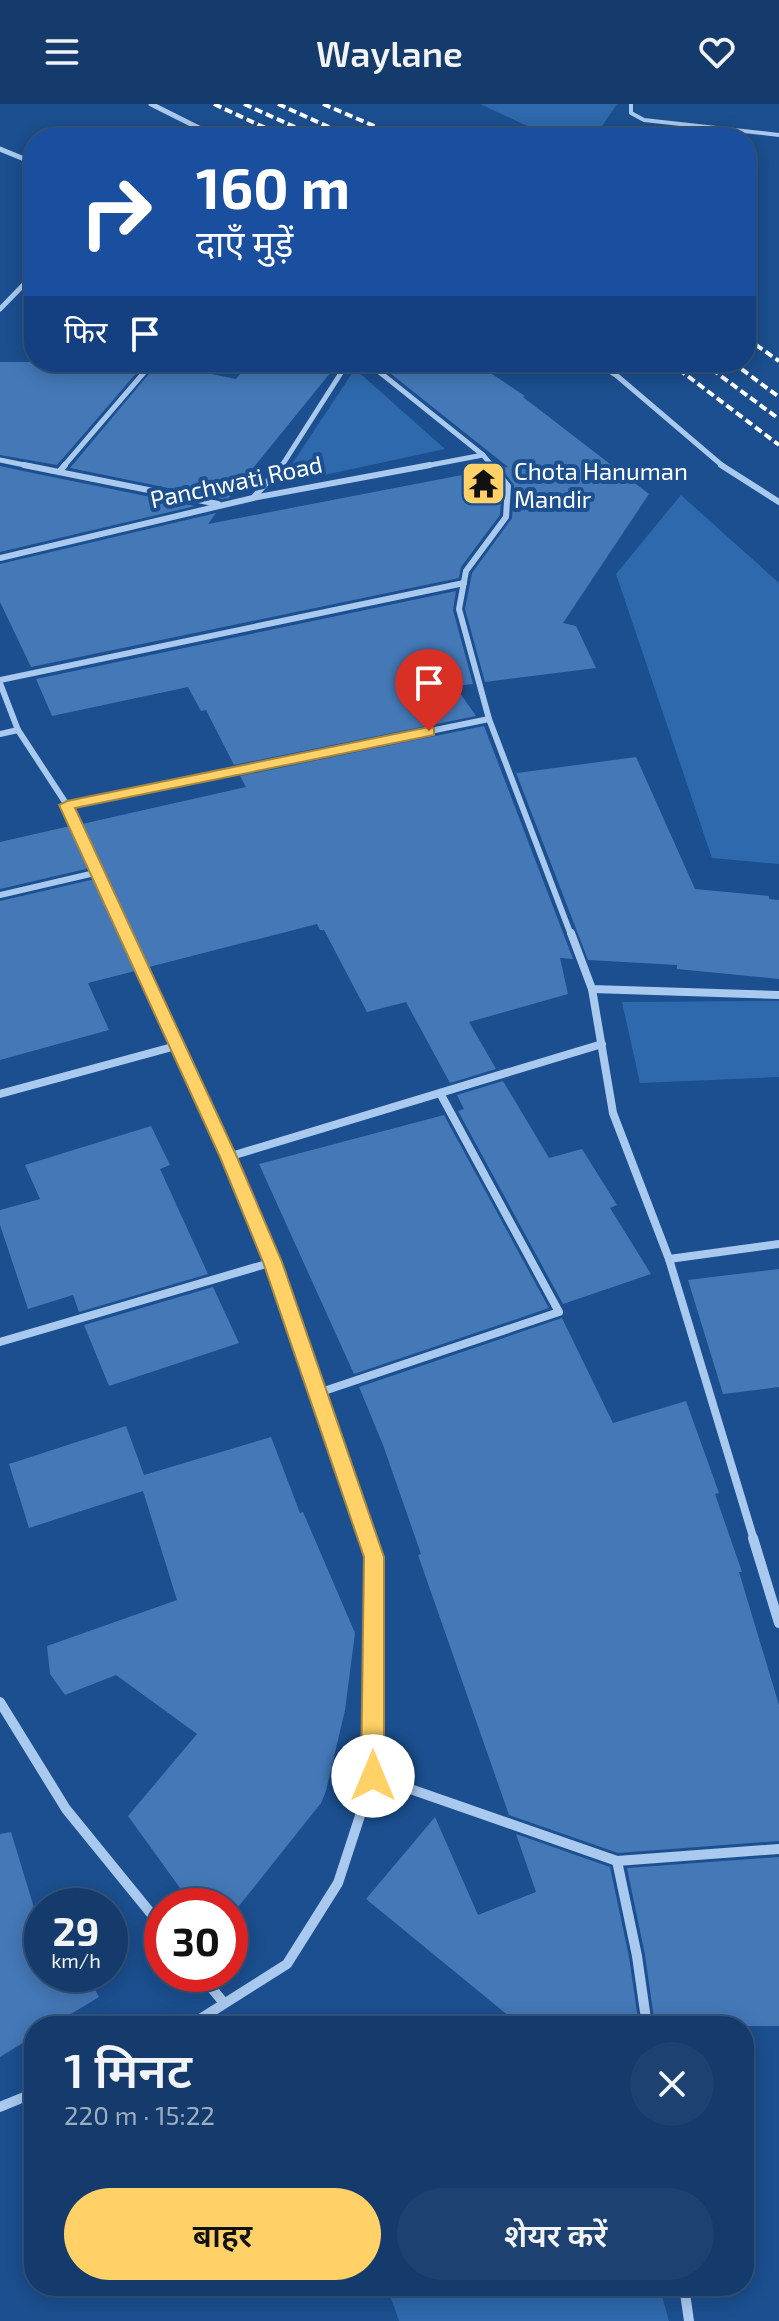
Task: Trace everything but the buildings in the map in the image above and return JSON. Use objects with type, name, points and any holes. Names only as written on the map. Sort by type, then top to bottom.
[{"type":"street","points":[[151,104],[199,128]]},
{"type":"street","points":[[0,149],[24,159]]},
{"type":"street","points":[[0,309],[24,284]]},
{"type":"street","points":[[59,472],[144,372]]},
{"type":"street","points":[[253,498],[291,452],[342,372]]},
{"type":"street","points":[[379,372],[483,455],[508,486],[506,517],[466,571],[459,609],[489,719],[592,989],[613,1113],[669,1259],[779,1623]]},
{"type":"street","points":[[611,372],[712,459],[779,502]]},
{"type":"street","name":"Panchwati Road","points":[[0,558],[253,498],[483,455]]},
{"type":"street","points":[[0,460],[223,505]]},
{"type":"street","points":[[204,2016],[287,1964],[338,1883],[373,1776],[374,1557],[273,1262],[99,872],[67,805],[18,730],[0,681],[464,583]]},
{"type":"street","points":[[67,805],[489,719]]},
{"type":"street","points":[[0,734],[18,730]]},
{"type":"street","points":[[0,895],[99,872]]},
{"type":"street","points":[[592,989],[779,995]]},
{"type":"street","points":[[228,1157],[602,1044]]},
{"type":"street","points":[[0,1094],[176,1046]]},
{"type":"street","points":[[318,1393],[559,1312],[440,1093]]},
{"type":"street","points":[[669,1259],[779,1244]]},
{"type":"street","points":[[0,1342],[273,1262]]},
{"type":"street","points":[[0,1702],[66,1809],[144,1905]]},
{"type":"street","points":[[373,1776],[617,1861],[779,1849]]},
{"type":"street","points":[[617,1861],[637,1956],[646,2016]]},
{"type":"street","points":[[215,1992],[224,2003]]},
{"type":"street","points":[[0,2107],[24,2097]]},
{"type":"street","points":[[685,2296],[689,2321]]},
{"type":"lane","points":[[631,104],[631,113],[644,120],[716,128]]},
{"type":"lane","points":[[756,132],[779,135]]},
{"type":"shaded area","points":[[480,104],[617,104],[601,128],[532,128]]},
{"type":"shaded area","points":[[353,372],[358,372],[445,449],[278,485]]},
{"type":"shaded area","points":[[681,495],[779,583],[779,864],[712,858],[616,574]]},
{"type":"shaded area","points":[[779,1001],[779,1077],[640,1083],[622,1002]]},
{"type":"shaded area","points":[[390,2296],[662,2296],[669,2321],[399,2321]]},
{"type":"railway","points":[[214,104],[266,128]]},
{"type":"railway","points":[[244,104],[297,128]]},
{"type":"railway","points":[[278,104],[331,128]]},
{"type":"railway","points":[[323,104],[379,128]]},
{"type":"railway","points":[[756,345],[779,361]]},
{"type":"railway","points":[[682,372],[779,445]]},
{"type":"railway","points":[[716,372],[779,419]]},
{"type":"railway","points":[[745,372],[779,397]]},
{"type":"place","name":"Chota Hanuman Mandir","points":[[483,484]]},
{"type":"route","points":[[373,1776],[374,1557],[273,1262],[67,805],[429,731]]}]
